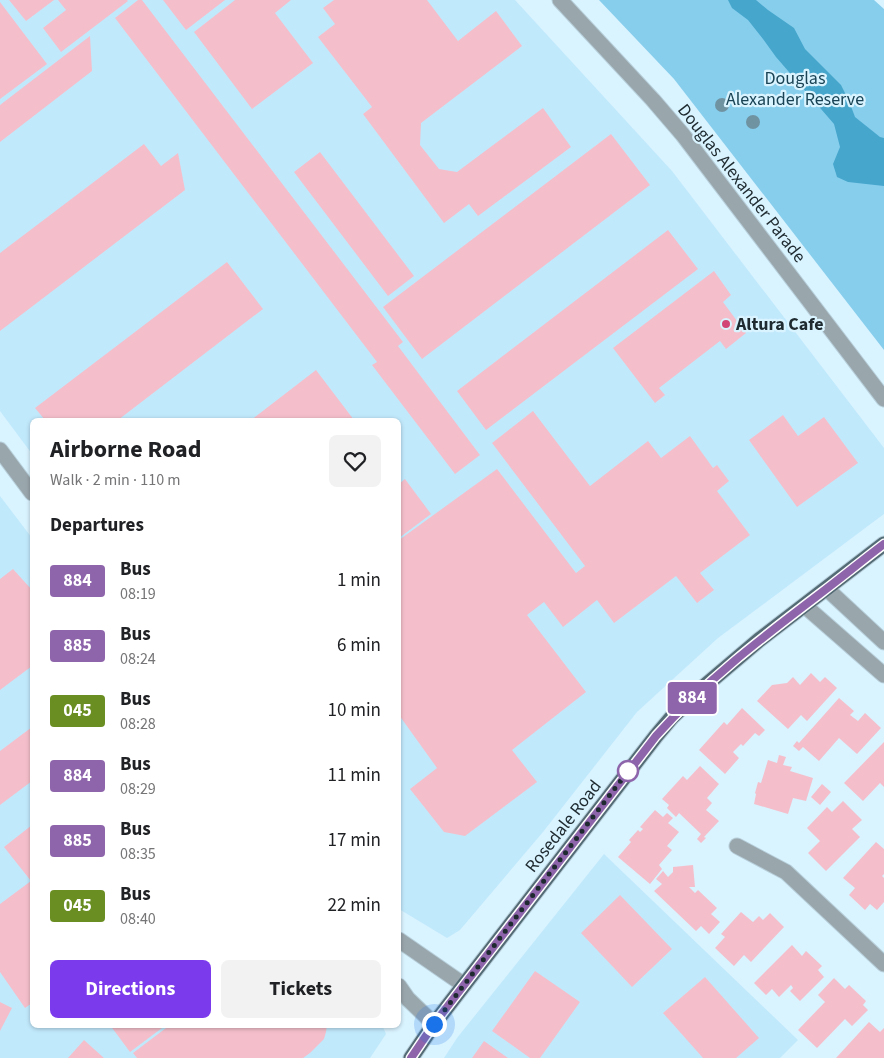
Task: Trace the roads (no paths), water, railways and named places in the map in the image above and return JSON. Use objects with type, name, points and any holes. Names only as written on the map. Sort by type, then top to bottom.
[{"type":"main road","name":"Rosedale Road","points":[[411,1058],[434,1024],[672,717],[700,690],[759,640],[884,544]]},
{"type":"street","name":"Douglas Alexander Parade","points":[[560,0],[640,85],[684,136],[884,399]]},
{"type":"street","points":[[0,450],[30,490]]},
{"type":"street","points":[[827,588],[884,642]]},
{"type":"street","points":[[805,606],[884,675]]},
{"type":"street","points":[[737,846],[786,872],[884,964]]},
{"type":"street","points":[[401,941],[464,985]]},
{"type":"street","points":[[401,989],[408,999],[434,1024]]},
{"type":"place","name":"Altura Cafe","points":[[726,324]]},
{"type":"park label","name":"Douglas Alexander Reserve","points":[[795,88]]}]
